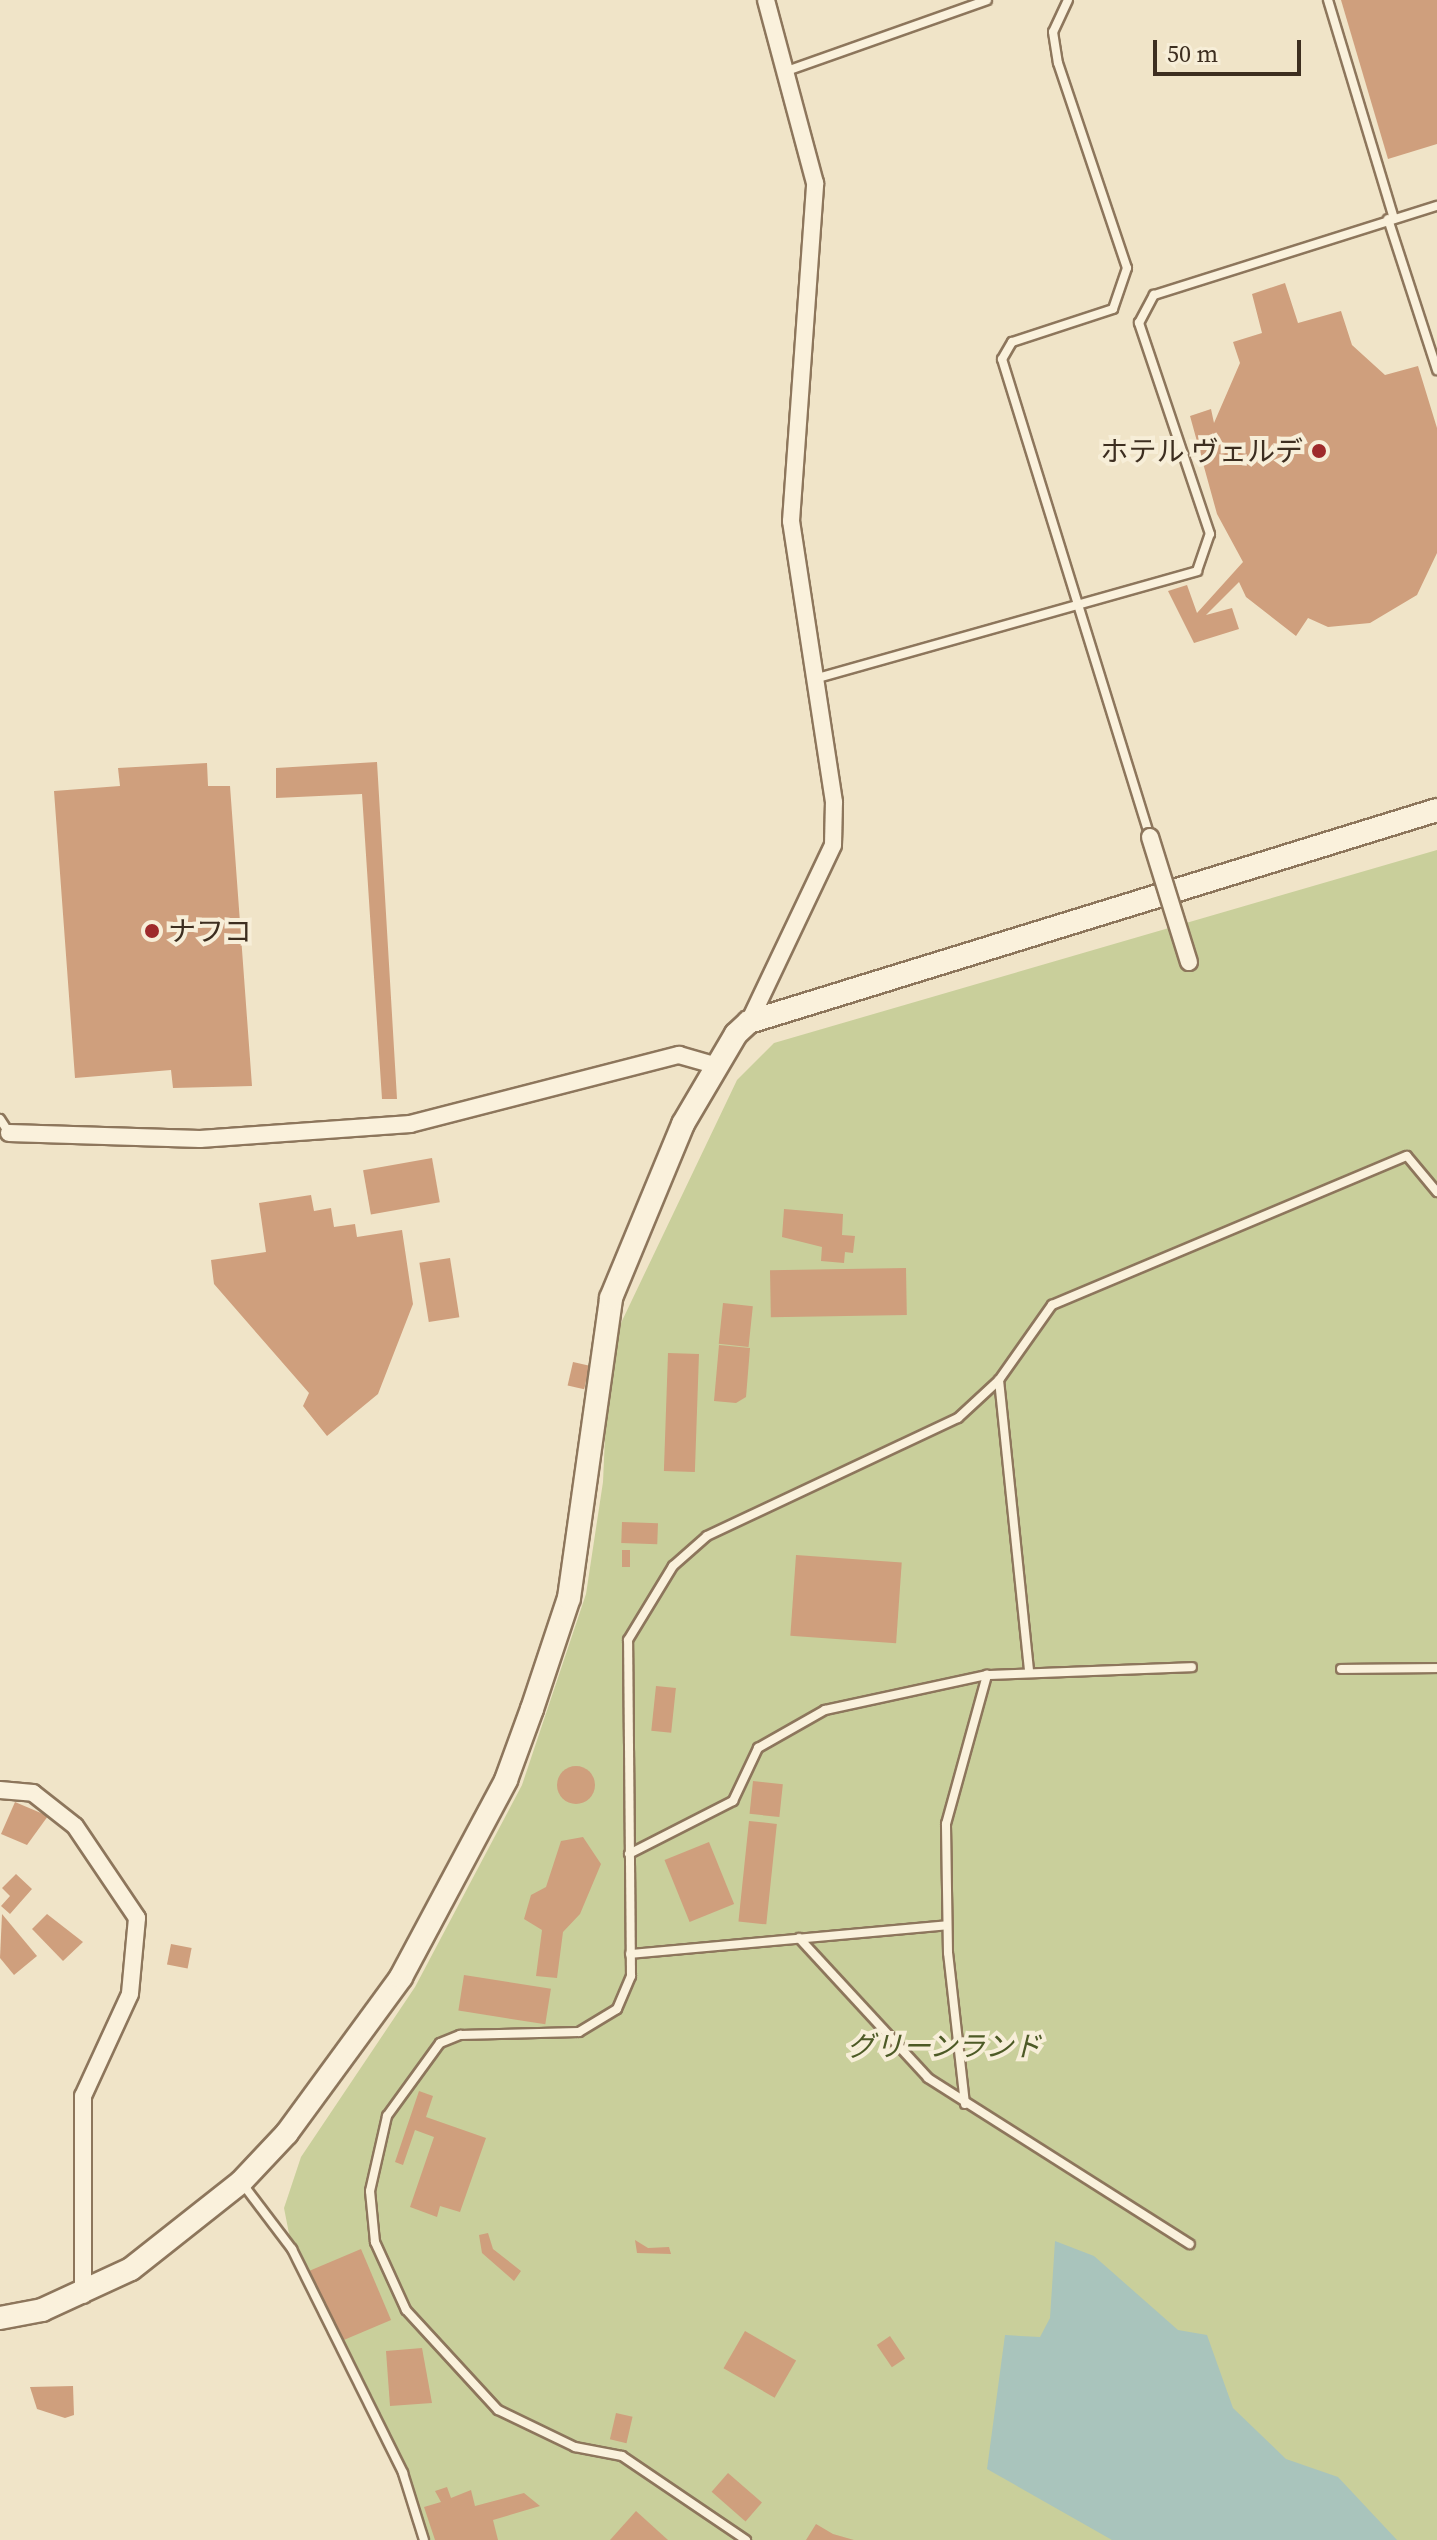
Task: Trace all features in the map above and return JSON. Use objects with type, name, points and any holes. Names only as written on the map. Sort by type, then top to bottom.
[{"type":"street","points":[[0,2318],[83,2295],[131,2269],[241,2182],[287,2133],[401,1977],[506,1780],[569,1598],[611,1298],[714,1065],[749,1022],[833,845],[791,521],[815,183],[766,0]]},
{"type":"street","points":[[749,1022],[1437,810]]},
{"type":"street","points":[[1150,837],[1189,962]]},
{"type":"street","points":[[4,1126],[200,1139],[410,1124],[679,1055],[714,1065]]},
{"type":"street","points":[[0,1790],[33,1793],[75,1826],[137,1918],[130,1994],[83,2096],[83,2295]]},
{"type":"lane","points":[[787,71],[987,0]]},
{"type":"lane","points":[[1068,0],[1053,32],[1058,63],[1127,268],[1113,309],[1012,342],[1002,359],[1150,837]]},
{"type":"lane","points":[[1328,0],[1437,370]]},
{"type":"lane","points":[[813,679],[1197,571],[1210,534],[1139,323],[1154,295],[1437,206]]},
{"type":"lane","points":[[746,2540],[622,2456],[575,2447],[498,2410],[406,2310],[375,2242],[370,2191],[377,2149],[413,2072],[440,2043],[460,2035],[579,2032],[603,2023],[631,1976],[623,1655],[673,1566],[744,1515],[958,1418],[999,1380],[1052,1305],[1235,1234],[1344,1179],[1407,1156],[1437,1192]]},
{"type":"lane","points":[[999,1380],[1029,1671]]},
{"type":"lane","points":[[629,1854],[733,1801],[758,1748],[825,1710],[987,1675],[1192,1667]]},
{"type":"lane","points":[[1341,1669],[1437,1668]]},
{"type":"lane","points":[[965,2104],[946,1925],[946,1824],[987,1675]]},
{"type":"lane","points":[[630,1954],[946,1925]]},
{"type":"lane","points":[[799,1938],[928,2078],[1190,2244]]},
{"type":"lane","points":[[241,2182],[292,2249],[403,2473],[424,2540]]},
{"type":"green space","name":"グリーンランド","points":[[1437,850],[1437,2540],[424,2540],[403,2473],[292,2249],[284,2208],[301,2157],[415,1987],[522,1785],[586,1594],[603,1482],[607,1391],[621,1323],[737,1080],[774,1043]]},
{"type":"water","points":[[1055,2241],[1094,2256],[1178,2330],[1207,2335],[1233,2408],[1286,2459],[1338,2477],[1397,2540],[1112,2540],[987,2469],[1005,2335],[1040,2337],[1050,2318]]},
{"type":"building","points":[[1341,0],[1437,0],[1437,144],[1388,159]]},
{"type":"building","name":"ホテル ヴェルデ","points":[[1285,283],[1298,323],[1341,311],[1352,345],[1385,375],[1418,366],[1437,428],[1437,553],[1417,595],[1370,623],[1328,627],[1308,618],[1296,636],[1246,597],[1239,582],[1206,615],[1232,608],[1239,629],[1194,643],[1168,591],[1187,585],[1197,613],[1243,562],[1217,514],[1190,416],[1211,409],[1214,423],[1240,363],[1233,342],[1262,333],[1252,294]]},
{"type":"building","points":[[377,762],[397,1099],[382,1099],[362,794],[276,798],[276,768]]},
{"type":"building","name":"ナフコ","points":[[207,763],[208,786],[230,786],[252,1086],[173,1088],[171,1070],[75,1078],[54,791],[120,786],[118,768]]},
{"type":"building","points":[[432,1158],[440,1202],[371,1214],[363,1170]]},
{"type":"building","points":[[311,1195],[314,1211],[331,1208],[334,1227],[355,1224],[357,1237],[402,1230],[413,1304],[378,1394],[327,1436],[303,1406],[309,1393],[214,1284],[211,1260],[266,1252],[259,1203]]},
{"type":"building","points":[[784,1209],[843,1214],[842,1235],[855,1236],[853,1253],[845,1252],[844,1263],[821,1261],[822,1247],[782,1237]]},
{"type":"building","points":[[450,1258],[459,1317],[429,1322],[419,1263]]},
{"type":"building","points":[[906,1268],[907,1315],[771,1317],[770,1270]]},
{"type":"building","points":[[723,1303],[753,1306],[749,1347],[719,1344]]},
{"type":"building","points":[[719,1345],[750,1348],[746,1397],[736,1403],[714,1401]]},
{"type":"building","points":[[668,1353],[699,1354],[695,1472],[664,1471]]},
{"type":"building","points":[[573,1362],[590,1366],[584,1389],[568,1385]]},
{"type":"building","points":[[622,1522],[658,1523],[657,1544],[621,1543]]},
{"type":"building","points":[[622,1550],[630,1550],[630,1567],[622,1567]]},
{"type":"building","points":[[796,1555],[902,1562],[896,1643],[790,1636]]},
{"type":"building","points":[[656,1686],[676,1688],[671,1733],[651,1731]]},
{"type":"building","points":[[576,1766],[589,1772],[595,1785],[589,1798],[576,1804],[563,1798],[557,1785],[563,1772]]},
{"type":"building","points":[[753,1781],[783,1784],[779,1817],[750,1814]]},
{"type":"building","points":[[15,1802],[48,1816],[27,1845],[1,1834]]},
{"type":"building","points":[[749,1821],[777,1824],[766,1924],[738,1921]]},
{"type":"building","points":[[583,1837],[601,1864],[580,1914],[563,1932],[557,1978],[536,1976],[542,1930],[524,1919],[531,1895],[546,1887],[561,1841]]},
{"type":"building","points":[[709,1842],[734,1904],[690,1922],[664,1860]]},
{"type":"building","points":[[16,1874],[32,1889],[10,1914],[1,1906],[10,1896],[2,1888]]},
{"type":"building","points":[[2,1914],[37,1956],[14,1975],[0,1958]]},
{"type":"building","points":[[47,1914],[83,1942],[63,1961],[32,1929]]},
{"type":"building","points":[[171,1944],[192,1948],[188,1969],[167,1965]]},
{"type":"building","points":[[464,1975],[551,1989],[545,2024],[458,2011]]},
{"type":"building","points":[[419,2091],[433,2096],[426,2117],[486,2138],[460,2212],[440,2206],[437,2217],[410,2207],[434,2137],[415,2130],[403,2165],[395,2162]]},
{"type":"building","points":[[488,2233],[493,2249],[521,2271],[514,2281],[482,2253],[479,2235]]},
{"type":"building","points":[[635,2240],[648,2248],[669,2247],[671,2254],[637,2253]]},
{"type":"building","points":[[361,2249],[391,2320],[335,2344],[305,2273]]},
{"type":"building","points":[[745,2331],[796,2360],[775,2398],[724,2368]]},
{"type":"building","points":[[890,2336],[905,2358],[892,2367],[877,2345]]},
{"type":"building","points":[[422,2348],[432,2403],[390,2406],[386,2351]]},
{"type":"building","points":[[73,2386],[74,2415],[65,2418],[37,2409],[30,2387]]},
{"type":"building","points":[[616,2413],[633,2417],[626,2443],[610,2439]]},
{"type":"building","points":[[728,2473],[762,2503],[746,2521],[712,2492]]},
{"type":"building","points":[[447,2487],[451,2498],[471,2490],[475,2506],[524,2493],[540,2506],[493,2520],[498,2540],[435,2540],[424,2507],[441,2502],[435,2491]]},
{"type":"building","points":[[636,2511],[668,2540],[610,2540]]},
{"type":"building","points":[[816,2524],[833,2534],[854,2540],[806,2540]]},
{"type":"place","name":"ホテル ヴェルデ","points":[[1319,451]]},
{"type":"place","name":"ナフコ","points":[[152,931]]}]
